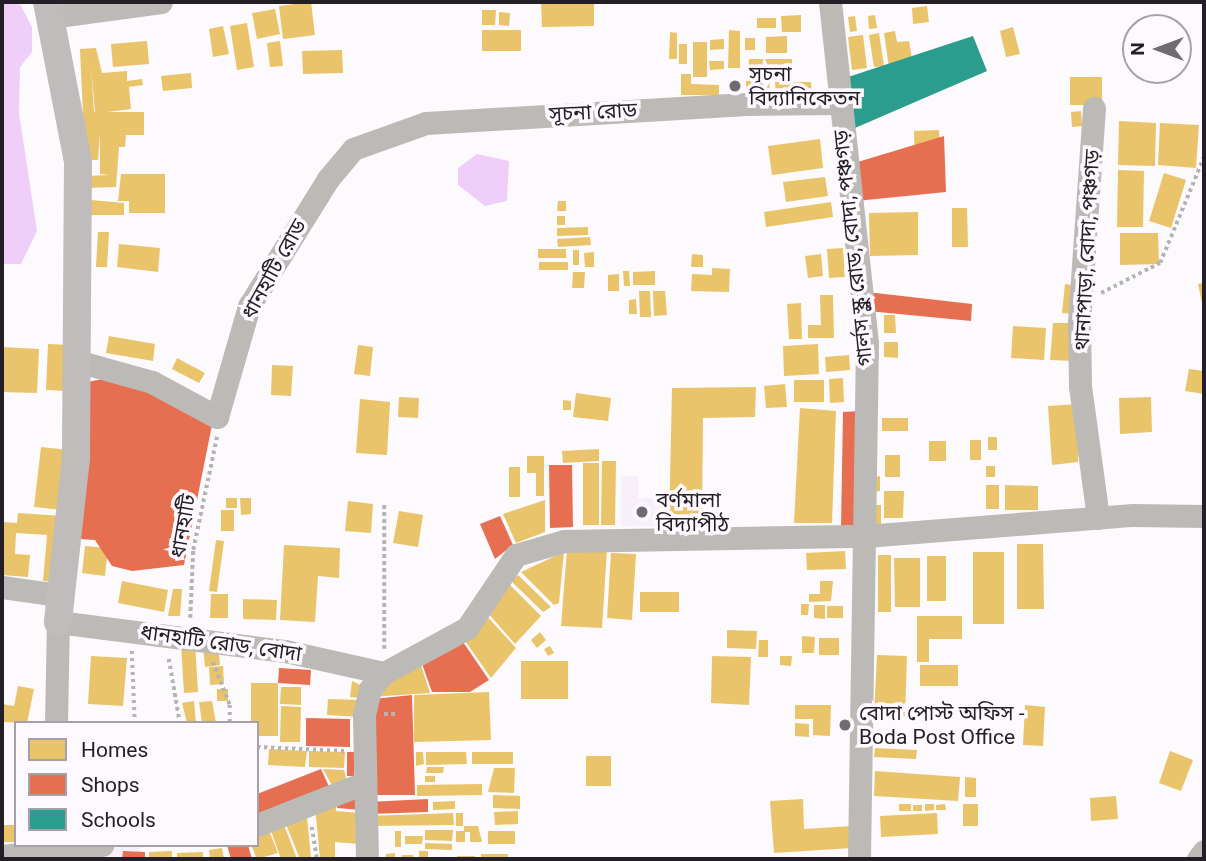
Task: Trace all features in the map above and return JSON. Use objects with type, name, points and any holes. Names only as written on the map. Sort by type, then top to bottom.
[{"type":"main road","points":[[49,10],[78,162],[76,458],[59,608]]},
{"type":"street","points":[[49,10],[161,2]]},
{"type":"street","name":"গার্লস স্কুল রোড, বোদা, পঞ্চগড়","points":[[830,2],[838,103],[867,343],[859,859]]},
{"type":"street","name":"সূচনা রোড","points":[[353,149],[426,123],[710,106],[838,103]]},
{"type":"street","name":"থানাপাড়া, বোদা, পঞ্চগড়","points":[[1094,108],[1080,386],[1098,518]]},
{"type":"street","name":"ধানহাটি রোড","points":[[217,417],[248,306],[309,206],[353,149]]},
{"type":"street","points":[[76,361],[152,382],[217,417]]},
{"type":"street","points":[[367,859],[364,751],[370,689],[384,673],[467,628],[516,555],[552,545],[863,536],[1098,518],[1204,516]]},
{"type":"street","name":"ধানহাটি রোড, বোদা","points":[[2,587],[59,608],[166,636],[318,657],[384,673]]},
{"type":"street","points":[[56,721],[59,608]]},
{"type":"street","points":[[259,824],[364,783]]},
{"type":"street","points":[[2,856],[53,848]]},
{"type":"street","points":[[1198,859],[1204,851]]},
{"type":"path","points":[[1083,301],[1160,263],[1204,157]]},
{"type":"path","name":"ধানহাটি","points":[[217,417],[189,589],[189,613],[230,705],[230,721]]},
{"type":"path","points":[[384,504],[384,673]]},
{"type":"path","points":[[166,636],[180,721]]},
{"type":"path","points":[[132,671],[135,721]]},
{"type":"path","points":[[259,747],[364,751]]},
{"type":"path","points":[[310,806],[317,859]]},
{"type":"shaded area","points":[[2,2],[20,4],[32,27],[32,52],[20,67],[19,113],[37,231],[21,264],[2,264]]},
{"type":"shaded area","points":[[477,154],[509,161],[507,201],[485,206],[458,185],[458,168]]},
{"type":"shaded area","name":"বর্ণমালা বিদ্যাপীঠ","points":[[621,476],[638,476],[638,499],[664,497],[663,526],[621,526]]},
{"type":"shaded area","points":[[14,847],[141,847],[140,859],[2,859]]},
{"type":"building: Homes","points":[[311,2],[315,35],[283,39],[279,6]]},
{"type":"building: Homes","points":[[541,2],[594,2],[594,26],[542,27]]},
{"type":"building: Homes","points":[[927,6],[929,22],[913,24],[912,8]]},
{"type":"building: Homes","points":[[275,9],[280,34],[257,39],[252,13]]},
{"type":"building: Homes","points":[[482,10],[496,10],[495,25],[482,25]]},
{"type":"building: Homes","points":[[499,12],[510,13],[509,26],[499,25]]},
{"type":"building: Homes","points":[[801,15],[801,32],[782,32],[781,16]]},
{"type":"building: Homes","points":[[875,15],[877,28],[869,29],[868,16]]},
{"type":"building: Homes","points":[[855,16],[857,31],[850,32],[848,17]]},
{"type":"building: Homes","points":[[757,18],[776,18],[776,28],[757,28]]},
{"type":"building: Homes","points":[[247,23],[254,67],[237,70],[230,26]]},
{"type":"building: Homes","points":[[223,26],[229,54],[213,57],[209,29]]},
{"type":"building: Homes","points":[[1013,27],[1020,54],[1006,57],[1000,31]]},
{"type":"building: Homes","points":[[482,30],[521,30],[521,51],[482,51]]},
{"type":"building: Homes","points":[[729,30],[740,31],[740,68],[728,68]]},
{"type":"building: Homes","points":[[895,31],[897,42],[909,41],[913,64],[889,68],[884,33]]},
{"type":"building: Homes","points":[[670,32],[677,33],[677,59],[669,59]]},
{"type":"building: Homes","points":[[879,33],[884,66],[874,67],[869,35]]},
{"type":"building: Homes","points":[[863,35],[867,68],[852,70],[848,37]]},
{"type":"building: Homes","points":[[787,36],[787,53],[766,53],[766,37]]},
{"type":"building: Homes","points":[[745,38],[755,38],[755,50],[745,50]]},
{"type":"building: Homes","points":[[724,39],[724,49],[710,50],[710,40]]},
{"type":"building: Homes","points":[[147,41],[149,64],[113,67],[111,44]]},
{"type":"building: Homes","points":[[280,41],[283,66],[270,67],[267,43]]},
{"type":"building: Homes","points":[[693,42],[707,42],[707,77],[693,77]]},
{"type":"building: Homes","points":[[679,44],[687,44],[687,64],[679,64]]},
{"type":"building: Homes","points":[[96,48],[102,73],[127,71],[127,81],[142,79],[143,85],[129,87],[131,109],[107,112],[144,112],[144,135],[126,135],[125,147],[119,147],[116,187],[87,188],[86,176],[109,175],[100,174],[100,135],[98,160],[85,160],[80,49]]},
{"type":"building: Homes","points":[[342,50],[343,73],[303,74],[302,51]]},
{"type":"building: Homes","points":[[749,59],[792,59],[792,75],[748,75]]},
{"type":"building: Homes","points":[[709,61],[724,61],[724,69],[710,70]]},
{"type":"building: Homes","points":[[191,73],[192,88],[163,91],[161,76]]},
{"type":"building: Homes","points":[[681,74],[691,74],[691,84],[719,85],[719,95],[681,95]]},
{"type":"building: Homes","points":[[1070,77],[1102,77],[1102,105],[1070,105]]},
{"type":"building: Homes","points":[[769,80],[770,94],[747,95],[746,81]]},
{"type":"building: Homes","points":[[775,82],[811,82],[812,95],[776,95]]},
{"type":"building: Homes","points":[[1081,111],[1082,126],[1072,127],[1071,112]]},
{"type":"building: Homes","points":[[1119,121],[1156,123],[1155,166],[1118,165]]},
{"type":"building: Homes","points":[[1160,123],[1199,125],[1196,168],[1158,165]]},
{"type":"building: Homes","points":[[939,130],[940,165],[915,165],[914,131]]},
{"type":"building: Homes","points":[[820,139],[823,168],[772,175],[768,146]]},
{"type":"building: Homes","points":[[1118,170],[1144,171],[1143,227],[1117,227]]},
{"type":"building: Homes","points":[[1164,173],[1186,180],[1171,228],[1149,221]]},
{"type":"building: Homes","points":[[121,174],[165,174],[165,213],[129,213],[129,201],[118,201]]},
{"type":"building: Homes","points":[[825,177],[828,196],[786,202],[783,182]]},
{"type":"building: Homes","points":[[91,200],[124,203],[124,215],[91,215]]},
{"type":"building: Homes","points":[[558,201],[566,201],[566,211],[557,211]]},
{"type":"building: Homes","points":[[831,202],[833,217],[766,227],[764,212]]},
{"type":"building: Homes","points":[[952,208],[967,208],[968,247],[952,247]]},
{"type":"building: Homes","points":[[918,212],[918,255],[870,256],[869,213]]},
{"type":"building: Homes","points":[[557,216],[565,216],[565,225],[557,225]]},
{"type":"building: Homes","points":[[588,227],[588,235],[557,236],[557,228]]},
{"type":"building: Homes","points":[[98,232],[109,232],[107,267],[96,267]]},
{"type":"building: Homes","points":[[1120,233],[1158,233],[1159,264],[1120,265]]},
{"type":"building: Homes","points":[[590,237],[591,245],[558,247],[557,239]]},
{"type":"building: Homes","points":[[119,244],[160,248],[158,272],[117,267]]},
{"type":"building: Homes","points":[[843,248],[845,277],[829,278],[827,249]]},
{"type":"building: Homes","points":[[538,249],[566,249],[566,258],[538,258]]},
{"type":"building: Homes","points":[[573,250],[579,250],[579,265],[573,265]]},
{"type":"building: Homes","points":[[594,252],[594,267],[585,267],[584,253]]},
{"type":"building: Homes","points":[[692,254],[703,255],[703,267],[691,267]]},
{"type":"building: Homes","points":[[821,254],[823,276],[808,278],[805,256]]},
{"type":"building: Homes","points":[[539,262],[568,262],[568,270],[539,270]]},
{"type":"building: Homes","points":[[712,268],[730,269],[729,292],[691,291],[692,274],[712,275]]},
{"type":"building: Homes","points":[[623,271],[629,271],[630,286],[624,286]]},
{"type":"building: Homes","points":[[655,271],[655,285],[633,285],[633,272]]},
{"type":"building: Homes","points":[[573,272],[585,272],[584,288],[572,288]]},
{"type":"building: Homes","points":[[619,274],[619,291],[608,291],[608,275]]},
{"type":"building: Homes","points":[[1204,283],[1204,308],[1203,308],[1198,284]]},
{"type":"building: Homes","points":[[1065,284],[1078,286],[1074,314],[1062,313]]},
{"type":"building: Homes","points":[[639,291],[650,291],[651,317],[640,317]]},
{"type":"building: Homes","points":[[653,291],[665,291],[667,315],[654,316]]},
{"type":"building: Homes","points":[[820,295],[833,295],[834,338],[808,338],[808,325],[821,325]]},
{"type":"building: Homes","points":[[636,299],[637,314],[629,314],[629,300]]},
{"type":"building: Homes","points":[[801,303],[802,339],[789,339],[787,304]]},
{"type":"building: Homes","points":[[884,315],[895,315],[896,333],[884,333]]},
{"type":"building: Homes","points":[[1053,323],[1074,323],[1074,361],[1050,360]]},
{"type":"building: Homes","points":[[1013,326],[1046,328],[1044,360],[1011,358]]},
{"type":"building: Homes","points":[[109,336],[155,344],[153,361],[106,353]]},
{"type":"building: Homes","points":[[884,342],[898,342],[898,358],[884,357]]},
{"type":"building: Homes","points":[[48,344],[70,345],[68,391],[46,390]]},
{"type":"building: Homes","points":[[818,344],[819,374],[784,376],[783,346]]},
{"type":"building: Homes","points":[[358,345],[373,347],[370,376],[354,374]]},
{"type":"building: Homes","points":[[2,347],[39,349],[37,393],[2,392]]},
{"type":"building: Homes","points":[[849,355],[850,370],[826,372],[825,357]]},
{"type":"building: Homes","points":[[177,358],[205,373],[199,383],[172,369]]},
{"type":"building: Homes","points":[[272,365],[293,366],[291,396],[271,395]]},
{"type":"building: Homes","points":[[1189,369],[1204,371],[1204,394],[1185,391]]},
{"type":"building: Homes","points":[[843,378],[844,402],[830,403],[829,379]]},
{"type":"building: Homes","points":[[794,380],[824,380],[824,402],[794,402]]},
{"type":"building: Homes","points":[[785,384],[787,407],[766,408],[764,386]]},
{"type":"building: Homes","points":[[756,387],[755,417],[703,418],[702,526],[669,525],[672,388]]},
{"type":"building: Homes","points":[[576,393],[611,398],[608,421],[573,417]]},
{"type":"building: Homes","points":[[399,397],[419,398],[418,418],[398,417]]},
{"type":"building: Homes","points":[[1151,397],[1152,432],[1120,434],[1119,398]]},
{"type":"building: Homes","points":[[360,399],[390,402],[387,455],[356,453]]},
{"type":"building: Homes","points":[[563,400],[571,401],[571,410],[563,410]]},
{"type":"building: Homes","points":[[1077,404],[1078,462],[1052,465],[1048,406]]},
{"type":"building: Homes","points":[[800,408],[836,411],[832,523],[794,523]]},
{"type":"building: Homes","points":[[882,418],[908,418],[908,431],[882,431]]},
{"type":"building: Homes","points":[[988,437],[997,437],[997,450],[988,450]]},
{"type":"building: Homes","points":[[970,440],[981,440],[981,460],[970,460]]},
{"type":"building: Homes","points":[[929,441],[946,441],[946,461],[929,461]]},
{"type":"building: Homes","points":[[41,447],[69,450],[62,510],[34,507]]},
{"type":"building: Homes","points":[[599,449],[599,461],[563,463],[562,451]]},
{"type":"building: Homes","points":[[885,455],[900,455],[900,477],[885,477]]},
{"type":"building: Homes","points":[[527,456],[544,456],[544,496],[536,496],[536,473],[527,473]]},
{"type":"building: Homes","points":[[602,461],[616,461],[615,525],[601,525]]},
{"type":"building: Homes","points":[[583,463],[599,463],[599,525],[583,525]]},
{"type":"building: Homes","points":[[986,466],[995,466],[995,477],[986,477]]},
{"type":"building: Homes","points":[[509,467],[520,467],[520,497],[509,497]]},
{"type":"building: Homes","points":[[880,476],[880,491],[869,493],[869,479]]},
{"type":"building: Homes","points":[[986,485],[999,485],[999,509],[986,509]]},
{"type":"building: Homes","points":[[1005,485],[1038,486],[1038,510],[1005,510]]},
{"type":"building: Homes","points":[[884,491],[904,491],[903,518],[884,518]]},
{"type":"building: Homes","points":[[226,498],[237,498],[237,508],[226,508]]},
{"type":"building: Homes","points":[[240,498],[251,498],[251,514],[241,515]]},
{"type":"building: Homes","points":[[545,500],[545,532],[516,543],[503,514]]},
{"type":"building: Homes","points":[[348,501],[373,504],[371,533],[345,531]]},
{"type":"building: Homes","points":[[868,505],[881,505],[881,527],[868,528]]},
{"type":"building: Homes","points":[[221,510],[234,510],[234,531],[221,531]]},
{"type":"building: Homes","points":[[399,511],[423,515],[418,547],[393,543]]},
{"type":"building: Homes","points":[[18,513],[63,516],[58,582],[43,581],[47,535],[16,533],[15,554],[30,555],[28,577],[2,575],[2,522],[17,523]]},
{"type":"building: Homes","points":[[216,540],[224,541],[217,592],[209,591]]},
{"type":"building: Homes","points":[[1017,544],[1043,544],[1044,609],[1017,609]]},
{"type":"building: Homes","points":[[284,545],[340,548],[339,578],[318,576],[315,622],[280,620]]},
{"type":"building: Homes","points":[[85,546],[108,548],[105,576],[82,573]]},
{"type":"building: Homes","points":[[567,550],[607,550],[602,628],[561,626]]},
{"type":"building: Homes","points":[[845,551],[846,569],[807,570],[806,553]]},
{"type":"building: Homes","points":[[564,552],[559,603],[554,605],[521,572]]},
{"type":"building: Homes","points":[[973,552],[1004,552],[1004,624],[973,624]]},
{"type":"building: Homes","points":[[611,553],[636,554],[632,620],[607,618]]},
{"type":"building: Homes","points":[[878,555],[891,555],[891,612],[878,612]]},
{"type":"building: Homes","points":[[927,556],[946,556],[946,601],[927,601]]},
{"type":"building: Homes","points":[[894,558],[920,558],[920,607],[895,607]]},
{"type":"building: Homes","points":[[518,575],[551,607],[543,612],[511,581]]},
{"type":"building: Homes","points":[[122,581],[168,590],[164,612],[118,603]]},
{"type":"building: Homes","points":[[820,581],[833,581],[831,601],[809,602],[809,594],[820,594]]},
{"type":"building: Homes","points":[[509,584],[541,616],[515,644],[487,612]]},
{"type":"building: Homes","points":[[173,589],[182,589],[180,616],[168,616]]},
{"type":"building: Homes","points":[[640,592],[679,592],[679,612],[640,612]]},
{"type":"building: Homes","points":[[211,594],[228,594],[228,618],[210,618]]},
{"type":"building: Homes","points":[[243,599],[277,600],[276,620],[243,619]]},
{"type":"building: Homes","points":[[801,604],[809,604],[808,615],[801,615]]},
{"type":"building: Homes","points":[[814,605],[825,605],[825,619],[814,618]]},
{"type":"building: Homes","points":[[827,606],[843,606],[843,618],[827,618]]},
{"type":"building: Homes","points":[[486,615],[516,648],[491,678],[461,635]]},
{"type":"building: Homes","points":[[917,616],[962,616],[962,639],[929,639],[929,662],[917,662]]},
{"type":"building: Homes","points":[[727,630],[757,631],[756,649],[727,648]]},
{"type":"building: Homes","points":[[540,632],[546,640],[537,648],[531,640]]},
{"type":"building: Homes","points":[[802,636],[815,637],[814,653],[802,653]]},
{"type":"building: Homes","points":[[819,638],[839,638],[839,655],[819,655]]},
{"type":"building: Homes","points":[[759,640],[768,640],[768,657],[758,657]]},
{"type":"building: Homes","points":[[195,643],[198,692],[184,693],[181,644]]},
{"type":"building: Homes","points":[[218,645],[220,665],[205,667],[203,647]]},
{"type":"building: Homes","points":[[550,646],[554,653],[548,656],[544,649]]},
{"type":"building: Homes","points":[[877,655],[907,656],[905,716],[874,715]]},
{"type":"building: Homes","points":[[91,656],[127,658],[123,706],[88,704]]},
{"type":"building: Homes","points":[[712,656],[751,657],[749,705],[711,703]]},
{"type":"building: Homes","points":[[780,656],[792,656],[791,666],[780,665]]},
{"type":"building: Homes","points":[[419,659],[430,693],[370,697]]},
{"type":"building: Homes","points":[[521,661],[568,661],[568,699],[521,699]]},
{"type":"building: Homes","points":[[920,665],[958,665],[958,686],[920,686]]},
{"type":"building: Homes","points":[[223,666],[224,684],[210,685],[209,667]]},
{"type":"building: Homes","points":[[352,681],[363,686],[361,698],[350,697]]},
{"type":"building: Homes","points":[[251,683],[278,683],[278,736],[259,736],[259,721],[251,721]]},
{"type":"building: Homes","points":[[18,686],[34,689],[27,721],[2,722],[2,704],[14,706]]},
{"type":"building: Homes","points":[[281,687],[301,687],[301,705],[280,704]]},
{"type":"building: Homes","points":[[217,689],[228,689],[228,701],[217,701]]},
{"type":"building: Homes","points":[[489,692],[491,740],[414,742],[414,695]]},
{"type":"building: Homes","points":[[328,699],[361,700],[359,717],[327,715]]},
{"type":"building: Homes","points":[[194,701],[196,721],[186,721],[182,703]]},
{"type":"building: Homes","points":[[212,701],[216,721],[202,721],[199,702]]},
{"type":"building: Homes","points":[[795,705],[831,705],[830,736],[813,735],[813,719],[795,719]]},
{"type":"building: Homes","points":[[1025,705],[1045,707],[1043,746],[1023,745]]},
{"type":"building: Homes","points":[[281,706],[301,707],[300,742],[280,742]]},
{"type":"building: Homes","points":[[795,723],[809,724],[809,737],[795,736]]},
{"type":"building: Homes","points":[[875,748],[917,750],[916,759],[874,757]]},
{"type":"building: Homes","points":[[269,749],[307,751],[305,767],[268,765]]},
{"type":"building: Homes","points":[[309,751],[345,752],[344,768],[309,767]]},
{"type":"building: Homes","points":[[1170,751],[1193,760],[1181,791],[1159,783]]},
{"type":"building: Homes","points":[[416,752],[423,752],[424,764],[416,766]]},
{"type":"building: Homes","points":[[426,752],[466,752],[467,764],[426,765]]},
{"type":"building: Homes","points":[[472,752],[513,752],[513,764],[472,764]]},
{"type":"building: Homes","points":[[586,756],[611,756],[611,786],[586,786]]},
{"type":"building: Homes","points":[[427,767],[444,767],[443,773],[426,773]]},
{"type":"building: Homes","points":[[494,768],[515,768],[514,793],[488,792]]},
{"type":"building: Homes","points":[[323,769],[344,770],[348,786],[335,791]]},
{"type":"building: Homes","points":[[875,771],[960,777],[958,801],[874,796]]},
{"type":"building: Homes","points":[[425,776],[435,776],[435,782],[425,782]]},
{"type":"building: Homes","points":[[965,777],[976,778],[976,797],[965,797]]},
{"type":"building: Homes","points":[[482,784],[482,795],[417,796],[417,785]]},
{"type":"building: Homes","points":[[493,795],[520,796],[520,809],[493,808]]},
{"type":"building: Homes","points":[[337,796],[336,811],[361,813],[359,844],[335,842],[335,857],[320,859],[315,806]]},
{"type":"building: Homes","points":[[1116,796],[1118,819],[1091,821],[1090,798]]},
{"type":"building: Homes","points":[[803,799],[804,829],[851,826],[852,848],[774,853],[770,801]]},
{"type":"building: Homes","points":[[455,801],[455,809],[433,810],[433,802]]},
{"type":"building: Homes","points":[[899,804],[911,804],[911,811],[899,811]]},
{"type":"building: Homes","points":[[925,804],[934,804],[934,810],[925,811]]},
{"type":"building: Homes","points":[[945,804],[946,810],[936,810],[936,805]]},
{"type":"building: Homes","points":[[963,804],[978,804],[978,826],[963,826]]},
{"type":"building: Homes","points":[[913,805],[922,805],[922,811],[913,811]]},
{"type":"building: Homes","points":[[2,807],[4,825],[14,825],[14,842],[2,842]]},
{"type":"building: Homes","points":[[518,811],[518,824],[495,825],[494,812]]},
{"type":"building: Homes","points":[[453,813],[454,825],[369,826],[368,816]]},
{"type":"building: Homes","points":[[456,813],[463,813],[463,826],[456,826]]},
{"type":"building: Homes","points":[[937,813],[938,834],[881,837],[880,816]]},
{"type":"building: Homes","points":[[307,817],[311,857],[300,859],[285,822]]},
{"type":"building: Homes","points":[[283,822],[297,859],[281,859],[270,828]]},
{"type":"building: Homes","points":[[464,826],[478,826],[482,842],[470,842],[470,832],[465,832],[465,842],[456,842],[456,831],[464,831]]},
{"type":"building: Homes","points":[[268,828],[278,853],[257,859],[252,847],[259,847],[259,831]]},
{"type":"building: Homes","points":[[425,830],[453,830],[452,841],[425,840]]},
{"type":"building: Homes","points":[[395,831],[401,831],[401,847],[395,847]]},
{"type":"building: Homes","points":[[488,831],[515,831],[515,844],[488,844]]},
{"type":"building: Homes","points":[[405,836],[423,836],[422,844],[405,844]]},
{"type":"building: Homes","points":[[425,843],[452,844],[452,850],[425,849]]},
{"type":"building: Homes","points":[[222,848],[224,859],[210,859],[209,850]]},
{"type":"building: Homes","points":[[172,851],[172,859],[149,859],[149,852]]},
{"type":"building: Homes","points":[[419,851],[428,851],[428,859],[419,859]]},
{"type":"building: Homes","points":[[203,852],[203,859],[177,859],[177,853]]},
{"type":"building: Homes","points":[[395,853],[395,859],[386,859],[386,854]]},
{"type":"building: Homes","points":[[481,854],[508,854],[508,859],[481,859]]},
{"type":"building: Homes","points":[[402,855],[413,855],[414,859],[402,859]]},
{"type":"building: Homes","points":[[457,856],[475,856],[475,859],[457,859]]},
{"type":"building: Shops","points":[[944,136],[946,192],[856,201],[851,164]]},
{"type":"building: Shops","points":[[867,292],[972,304],[971,321],[868,311]]},
{"type":"building: Shops","points":[[107,378],[139,383],[213,420],[184,565],[132,571],[112,566],[95,540],[80,539],[83,383]]},
{"type":"building: Shops","points":[[860,411],[858,529],[841,528],[843,412]]},
{"type":"building: Shops","points":[[549,465],[572,465],[573,527],[550,528]]},
{"type":"building: Shops","points":[[500,516],[513,545],[495,559],[480,524]]},
{"type":"building: Shops","points":[[459,636],[489,680],[470,692],[432,692],[420,658]]},
{"type":"building: Shops","points":[[279,668],[311,670],[310,685],[278,683]]},
{"type":"building: Shops","points":[[412,695],[415,795],[372,795],[373,699]]},
{"type":"building: Shops","points":[[306,718],[350,719],[350,747],[306,746]]},
{"type":"building: Shops","points":[[347,752],[355,752],[354,776],[347,776]]},
{"type":"building: Shops","points":[[321,769],[332,793],[259,822],[259,793]]},
{"type":"building: Shops","points":[[339,794],[362,797],[361,810],[337,808]]},
{"type":"building: Shops","points":[[428,799],[428,812],[368,814],[368,802]]},
{"type":"building: Shops","points":[[228,847],[249,847],[252,859],[231,859]]},
{"type":"building: Shops","points":[[123,851],[145,852],[145,859],[122,859]]},
{"type":"building: Schools","points":[[973,36],[987,71],[848,131],[842,79]]},
{"type":"place","name":"সূচনা বিদ্যানিকেতন","points":[[735,86]]},
{"type":"place","name":"বর্ণমালা বিদ্যাপীঠ","points":[[642,512]]},
{"type":"place","name":"বোদা পোস্ট অফিস - Boda Post Office","points":[[845,725]]}]
